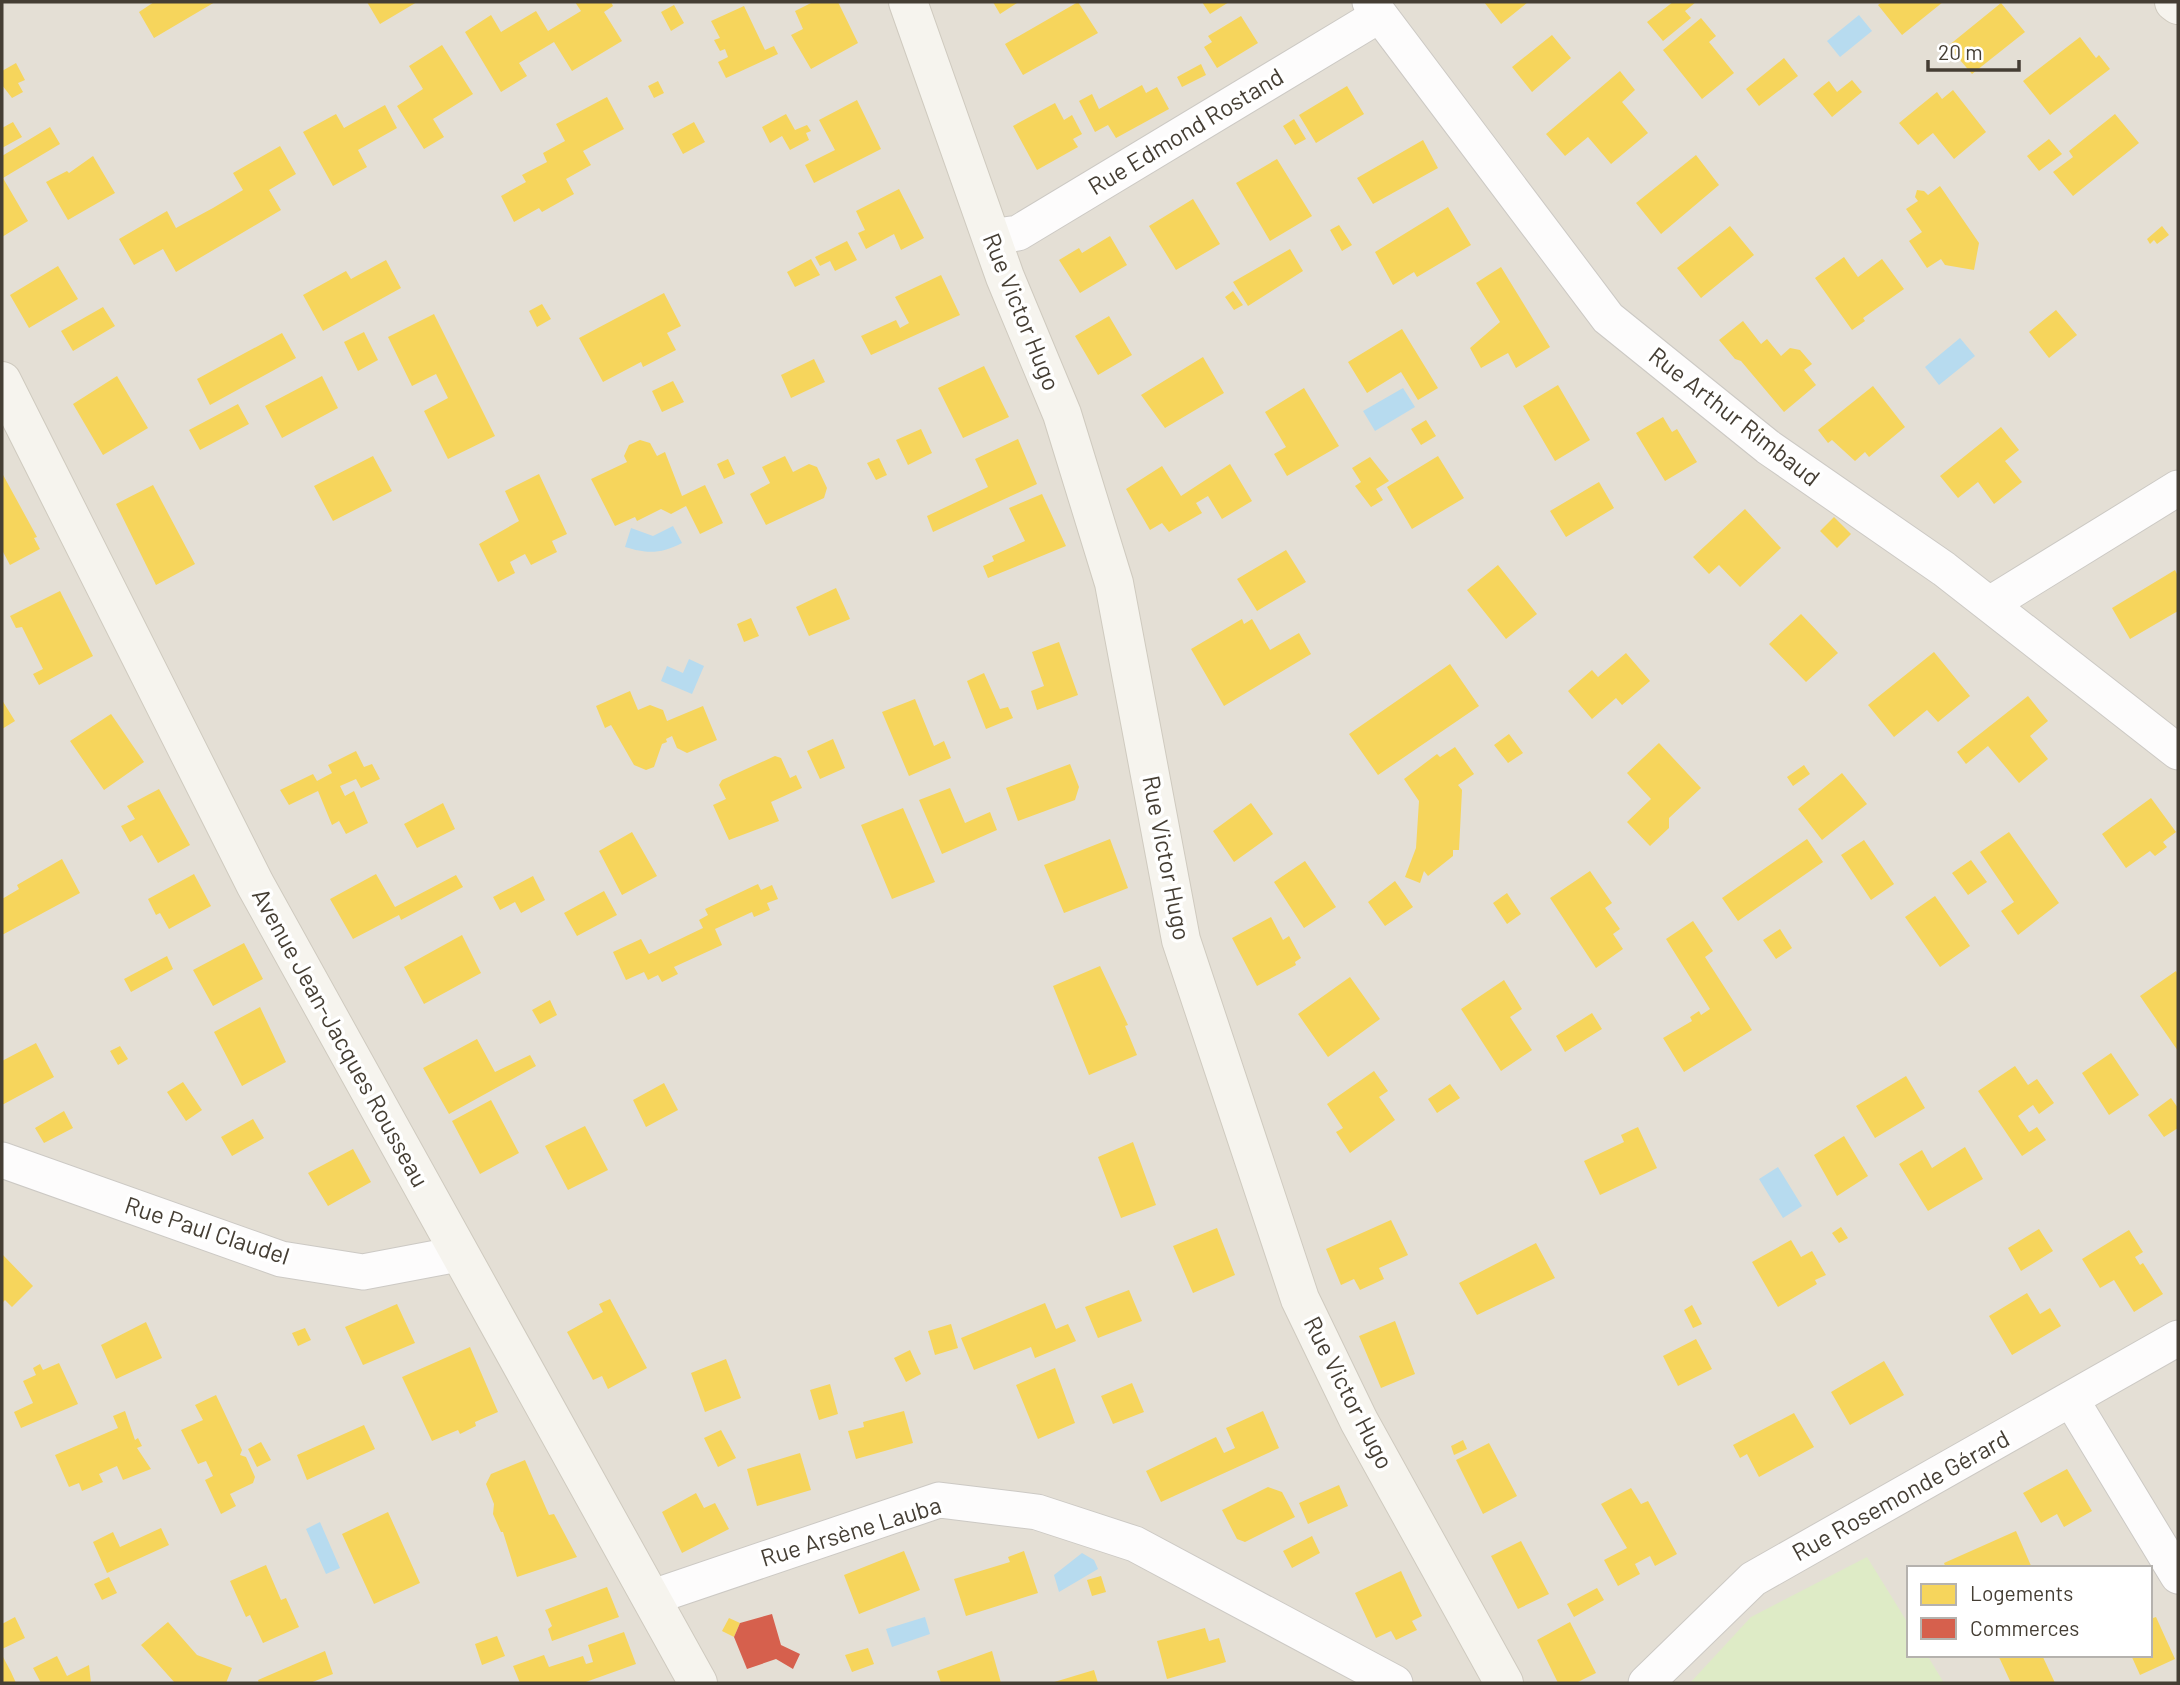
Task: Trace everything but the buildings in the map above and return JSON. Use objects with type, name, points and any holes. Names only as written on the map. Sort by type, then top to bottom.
[{"type":"street","name":"Rue Victor Hugo","points":[[908,2],[990,237],[1062,414],[1114,583],[1181,940],[1300,1299],[1359,1421],[1504,1683]]},
{"type":"street","name":"Rue Edmond Rostand","points":[[990,237],[1018,233],[1374,9]]},
{"type":"street","name":"Rue Arthur Rimbaud","points":[[1374,9],[1608,317],[1768,447],[1990,604],[2178,752]]},
{"type":"street","name":"Avenue Jean-Jacques Rousseau","points":[[2,381],[255,884],[698,1683]]},
{"type":"street","points":[[1990,604],[2178,488]]},
{"type":"street","name":"Rue Paul Claudel","points":[[2,1160],[281,1259],[363,1272],[458,1254]]},
{"type":"street","name":"Rue Rosemonde Gérard","points":[[1646,1683],[1753,1579],[2072,1401],[2178,1338]]},
{"type":"street","points":[[2072,1401],[2178,1576]]},
{"type":"street","name":"Rue Arsène Lauba","points":[[650,1598],[939,1500],[1037,1512],[1135,1544],[1395,1683]]},
{"type":"shaded area","points":[[2,2],[2178,2],[2178,1683],[2,1683]]},
{"type":"green space","points":[[1867,1557],[1907,1622],[1907,1657],[1928,1657],[1944,1683],[1690,1683],[1751,1617]]},
{"type":"water","points":[[1859,15],[1872,31],[1840,57],[1827,41]]},
{"type":"water","points":[[1960,338],[1975,356],[1939,385],[1925,367]]},
{"type":"water","points":[[1403,388],[1415,407],[1375,431],[1363,411]]},
{"type":"water","points":[[673,526],[682,543],[674,547],[654,552],[625,547],[631,528],[653,536]]},
{"type":"water","points":[[689,659],[704,666],[692,694],[661,681],[667,666],[683,673]]},
{"type":"water","points":[[1778,1167],[1802,1206],[1783,1218],[1759,1179]]},
{"type":"water","points":[[320,1522],[340,1568],[326,1574],[306,1529]]},
{"type":"water","points":[[1082,1553],[1094,1560],[1098,1569],[1059,1592],[1054,1575]]},
{"type":"water","points":[[925,1617],[930,1634],[892,1647],[886,1629]]}]
